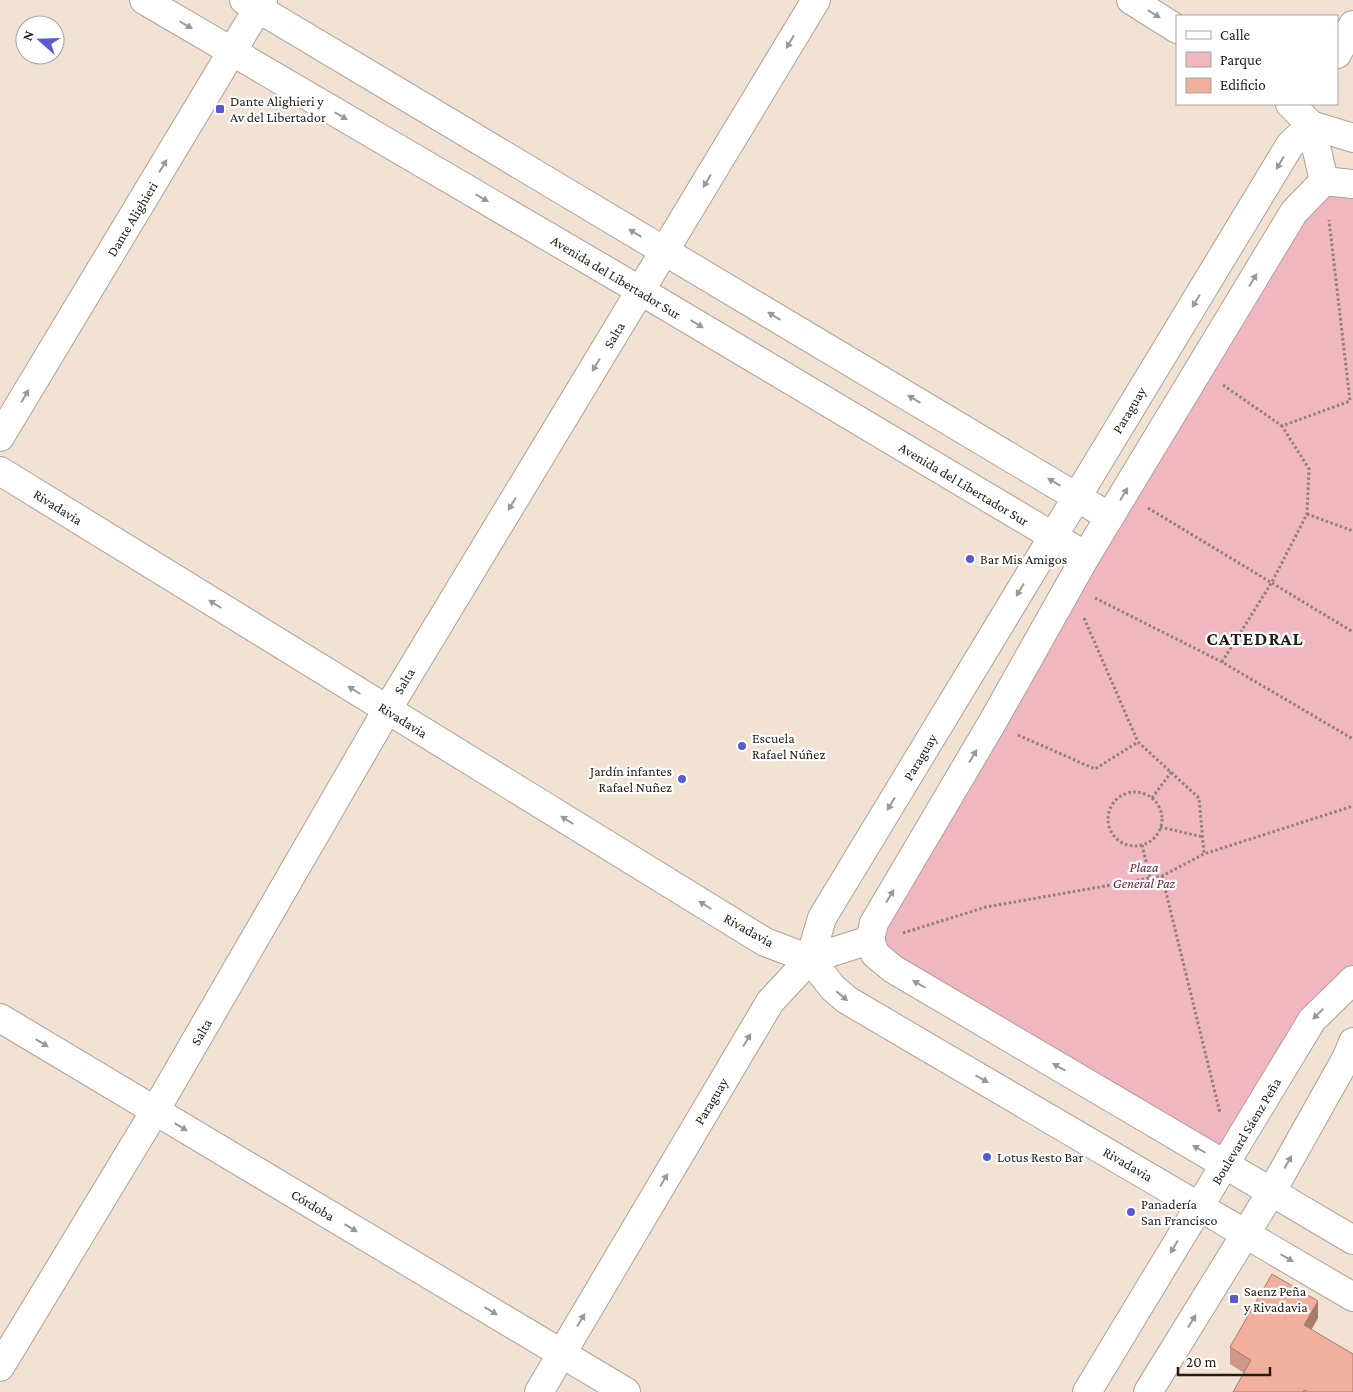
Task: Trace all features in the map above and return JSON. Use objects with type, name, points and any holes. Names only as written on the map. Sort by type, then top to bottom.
[{"type":"main road","name":"Avenida del Libertador Sur","points":[[144,0],[641,291],[1086,556]]},
{"type":"main road","name":"Salta","points":[[0,1367],[155,1111],[387,710],[816,0]]},
{"type":"main road","points":[[1131,0],[1176,28]]},
{"type":"main road","name":"Dante Alighieri","points":[[0,438],[232,52],[255,3]]},
{"type":"main road","points":[[255,3],[1110,517]]},
{"type":"main road","points":[[1338,52],[1353,25]]},
{"type":"main road","points":[[1292,105],[1314,115],[1353,138]]},
{"type":"main road","points":[[1314,115],[1324,181]]},
{"type":"main road","name":"Paraguay","points":[[539,1392],[770,1002],[810,959],[822,918],[1076,496],[1290,146],[1314,115]]},
{"type":"main road","points":[[1324,181],[1353,184]]},
{"type":"main road","points":[[1324,181],[1294,212],[1086,556],[992,724],[874,923],[870,940],[875,954],[893,969],[1353,1240]]},
{"type":"main road","name":"Rivadavia","points":[[0,471],[765,942],[810,959],[834,988],[847,1000],[1353,1296]]},
{"type":"main road","points":[[810,959],[870,940]]},
{"type":"main road","name":"Boulevard Sáenz Peña","points":[[1087,1392],[1312,1020],[1353,980]]},
{"type":"main road","name":"Córdoba","points":[[0,1018],[626,1392]]},
{"type":"main road","points":[[1148,1392],[1272,1191],[1347,1057],[1353,1042]]},
{"type":"path","points":[[1282,426],[1350,401],[1324,181]]},
{"type":"path","points":[[1200,368],[1282,426],[1309,469],[1307,514],[1272,582],[1222,662]]},
{"type":"path","points":[[1124,494],[1353,632]]},
{"type":"path","points":[[1307,514],[1353,531]]},
{"type":"path","points":[[1070,586],[1222,662],[1353,739]]},
{"type":"path","points":[[1070,586],[1138,742],[1172,771],[1199,798],[1204,854]]},
{"type":"path","points":[[992,724],[1095,769],[1138,742]]},
{"type":"path","points":[[1152,798],[1172,771]]},
{"type":"path","points":[[1138,792],[1152,798],[1159,808],[1160,827],[1150,841],[1142,845],[1126,844],[1118,840],[1112,834],[1108,818],[1114,802],[1120,796],[1138,792]]},
{"type":"path","points":[[870,940],[903,933],[986,907],[1162,876],[1204,854],[1353,806]]},
{"type":"path","points":[[1160,827],[1203,837]]},
{"type":"path","points":[[1142,845],[1150,878]]},
{"type":"path","points":[[1162,876],[1222,1121]]},
{"type":"green space","name":"Plaza General Paz","points":[[1353,184],[1353,980],[1226,1165],[893,969],[874,923],[1294,212]]},
{"type":"building","points":[[1272,1274],[1318,1301],[1304,1325],[1353,1354],[1353,1392],[1308,1392],[1304,1390],[1303,1392],[1233,1392],[1251,1360],[1230,1347]]},
{"type":"place","name":"Dante Alighieri y Av del Libertador","points":[[220,109]]},
{"type":"place","name":"Bar Mis Amigos","points":[[970,559]]},
{"type":"place","name":"Escuela Rafael Núñez","points":[[742,746]]},
{"type":"place","name":"Jardín infantes Rafael Nuñez","points":[[682,779]]},
{"type":"place","name":"Lotus Resto Bar","points":[[987,1157]]},
{"type":"place","name":"Panadería San Francisco","points":[[1131,1212]]},
{"type":"place","name":"Saenz Peña y Rivadavia","points":[[1234,1299]]},
{"type":"district","name":"CATEDRAL","points":[[1255,638]]}]
